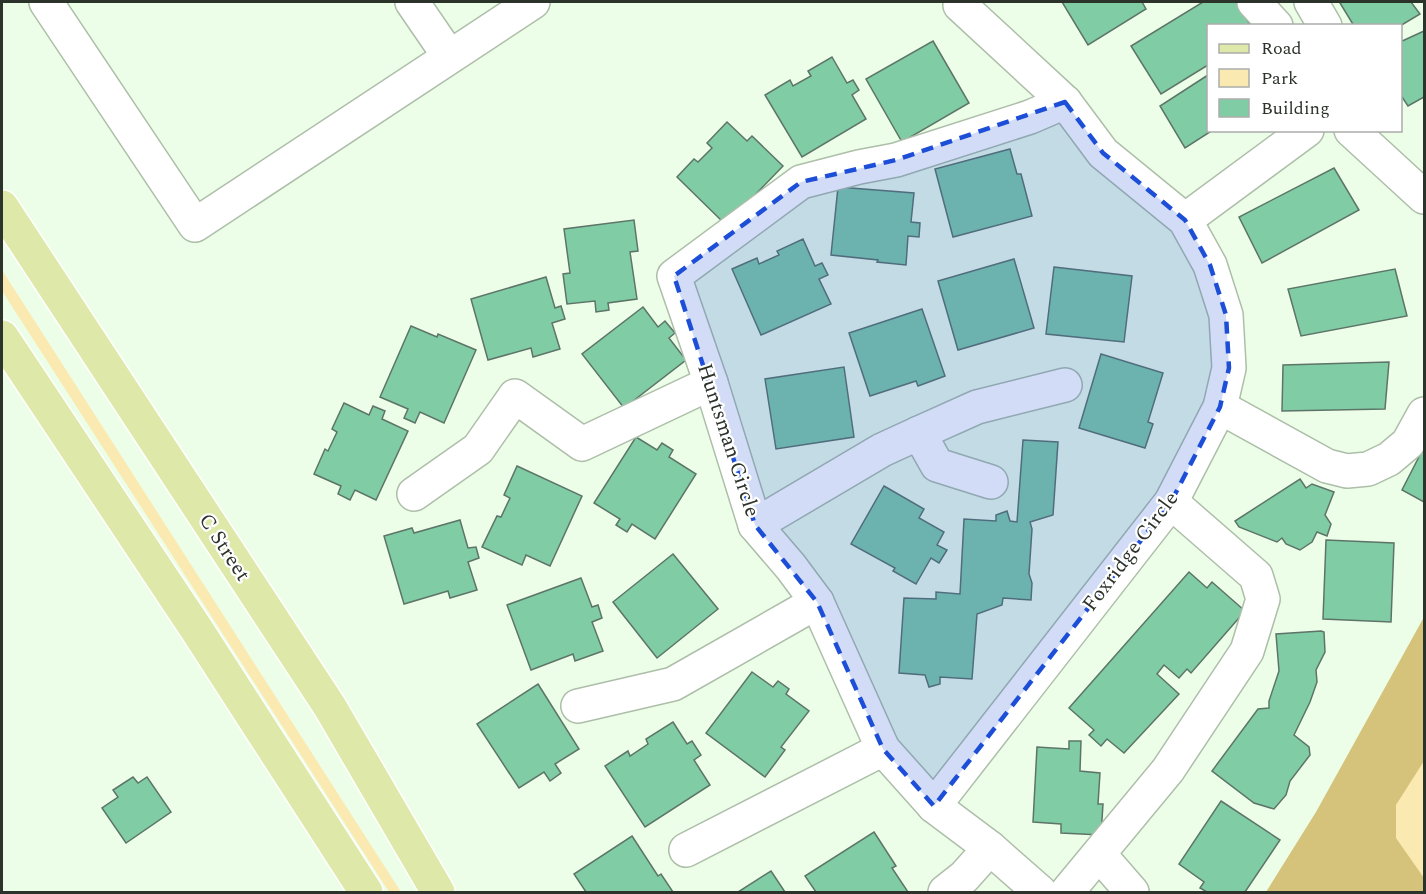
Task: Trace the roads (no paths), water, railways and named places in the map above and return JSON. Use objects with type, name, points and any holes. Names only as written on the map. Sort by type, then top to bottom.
[{"type":"main road","name":"C Street","points":[[2,207],[330,707],[438,892]]},
{"type":"main road","points":[[2,337],[197,630],[366,892]]},
{"type":"street","points":[[46,2],[195,225],[533,2]]},
{"type":"street","points":[[412,2],[449,56]]},
{"type":"street","points":[[1254,2],[1274,24]]},
{"type":"street","points":[[1311,2],[1324,24]]},
{"type":"street","name":"Foxridge Circle","points":[[934,806],[1171,502],[1220,407],[1229,368],[1226,315],[1209,265],[1185,220],[1103,153],[1065,102],[960,5]]},
{"type":"street","name":"Huntsman Circle","points":[[1040,892],[990,848],[934,806],[883,749],[817,602],[755,525],[711,383],[674,276],[801,182],[896,160],[1030,117],[1065,102]]},
{"type":"street","points":[[1185,220],[1304,132]]},
{"type":"street","points":[[1353,132],[1425,197]]},
{"type":"street","points":[[414,494],[478,450],[515,396],[582,444],[711,383]]},
{"type":"street","points":[[755,525],[882,450],[919,433],[977,407],[1065,385]]},
{"type":"street","points":[[1220,407],[1327,466],[1347,471],[1368,469],[1389,459],[1408,443],[1425,414]]},
{"type":"street","points":[[919,433],[937,465],[991,482]]},
{"type":"street","points":[[1067,892],[1168,770],[1247,651],[1263,599],[1256,576],[1171,502]]},
{"type":"street","points":[[578,706],[673,684],[817,602]]},
{"type":"street","points":[[686,850],[883,749]]},
{"type":"street","points":[[945,892],[964,877],[990,848]]},
{"type":"street","points":[[1099,854],[1132,892]]}]
